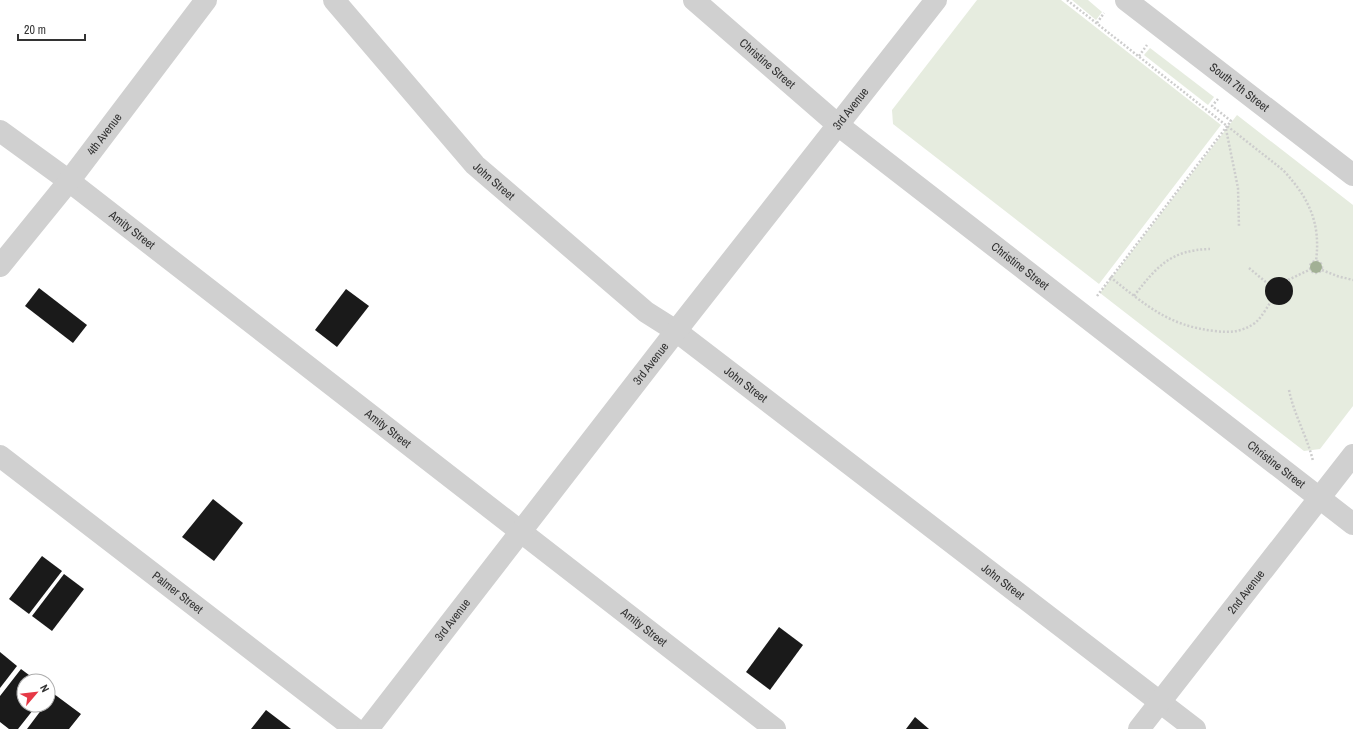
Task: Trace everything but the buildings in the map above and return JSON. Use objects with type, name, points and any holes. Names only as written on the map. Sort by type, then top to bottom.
[{"type":"street","name":"4th Avenue","points":[[0,266],[69,181],[206,0]]},
{"type":"street","name":"John Street","points":[[334,0],[475,165],[646,312],[676,331],[1195,729]]},
{"type":"street","name":"Christine Street","points":[[694,0],[838,125],[1353,524]]},
{"type":"street","name":"3rd Avenue","points":[[368,729],[676,331],[936,0]]},
{"type":"street","name":"South 7th Street","points":[[1126,0],[1353,175]]},
{"type":"street","name":"Amity Street","points":[[0,131],[69,181],[522,531],[775,729]]},
{"type":"street","name":"2nd Avenue","points":[[1139,729],[1353,455]]},
{"type":"street","name":"Palmer Street","points":[[0,456],[355,729]]},
{"type":"path","points":[[1067,0],[1278,166],[1298,188],[1310,207],[1317,227],[1318,239],[1316,261]]},
{"type":"path","points":[[1097,23],[1104,13]]},
{"type":"path","points":[[1139,56],[1147,45]]},
{"type":"path","points":[[1096,296],[1232,121],[1212,106],[1218,99]]},
{"type":"path","points":[[1227,127],[1238,188],[1239,227]]},
{"type":"path","points":[[1134,296],[1158,267],[1167,259],[1194,250],[1210,249]]},
{"type":"path","points":[[1316,261],[1310,264],[1312,272],[1317,273],[1322,270]]},
{"type":"path","points":[[1316,261],[1321,264],[1322,270]]},
{"type":"path","points":[[1249,268],[1267,283]]},
{"type":"path","points":[[1288,280],[1311,269]]},
{"type":"path","points":[[1322,270],[1353,280]]},
{"type":"path","points":[[1110,277],[1154,311],[1178,323],[1202,330],[1234,333],[1256,322],[1270,303]]},
{"type":"path","points":[[1289,390],[1292,409],[1307,439],[1312,461]]},
{"type":"shaded area","points":[[977,0],[1061,0],[1221,125],[1099,284],[893,124],[892,110]]},
{"type":"shaded area","points":[[1072,0],[1088,0],[1102,12],[1096,20]]},
{"type":"shaded area","points":[[1150,48],[1214,97],[1208,105],[1144,55]]},
{"type":"shaded area","points":[[1237,115],[1353,205],[1353,406],[1320,449],[1304,451],[1100,293]]}]
